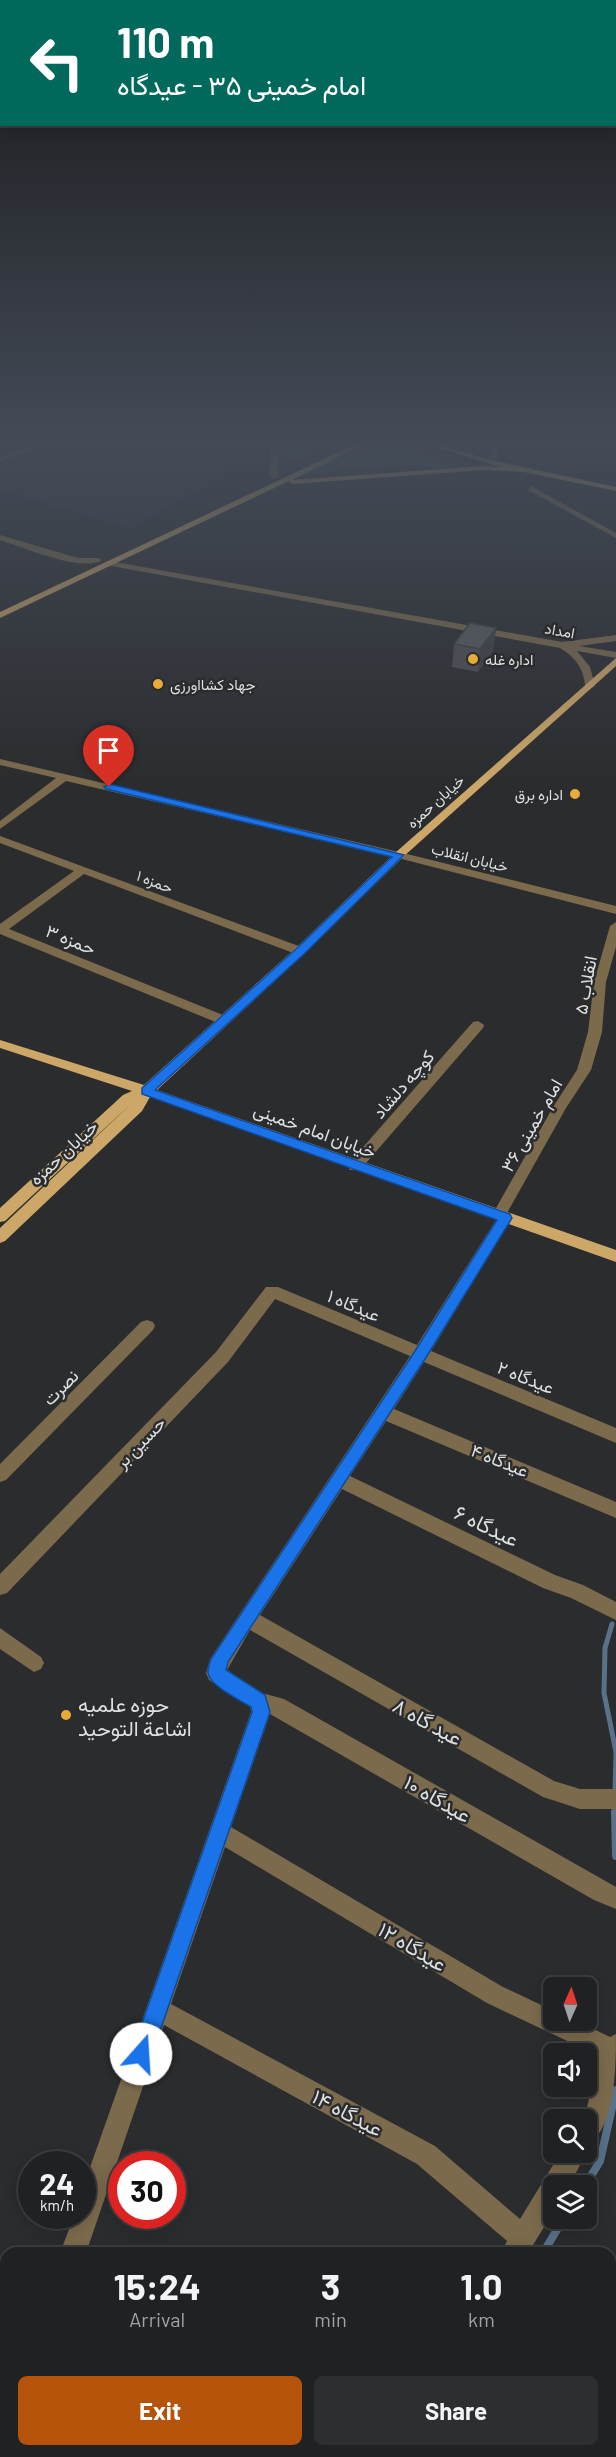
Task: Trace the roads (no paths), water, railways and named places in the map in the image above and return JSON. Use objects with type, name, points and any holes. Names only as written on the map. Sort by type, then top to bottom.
[{"type":"main road","points":[[0,605],[105,557]]},
{"type":"main road","points":[[0,615],[123,557]]},
{"type":"main road","points":[[98,560],[109,563]]},
{"type":"main road","name":"خیابان حمزه","points":[[0,1238],[137,1108],[146,1091],[300,951],[399,855],[616,661]]},
{"type":"main road","name":"خیابان امام خمینی","points":[[0,1044],[146,1091],[616,1256]]},
{"type":"main road","name":"خیابان حمزه","points":[[0,1217],[128,1098],[146,1091]]},
{"type":"street","points":[[43,557],[69,565],[75,571]]},
{"type":"street","points":[[63,557],[77,561],[98,560]]},
{"type":"street","name":"امداد","points":[[109,563],[616,655]]},
{"type":"street","points":[[562,645],[616,638]]},
{"type":"street","points":[[562,645],[580,657],[587,669],[590,686]]},
{"type":"street","name":"خیابان انقلاب","points":[[0,762],[399,855],[616,910]]},
{"type":"street","points":[[0,826],[64,777]]},
{"type":"street","name":"حمزه ۱","points":[[0,839],[300,951]]},
{"type":"street","name":"حمزه ۳","points":[[82,870],[0,930],[223,1020]]},
{"type":"street","name":"انقلاب ۵","points":[[592,1050],[600,982],[616,926]]},
{"type":"street","name":"کوچه دلشاد","points":[[356,1166],[478,1025]]},
{"type":"street","name":"امام خمینی ۳۶","points":[[247,1618],[420,1355],[502,1217],[560,1107],[584,1070],[592,1050]]},
{"type":"street","name":"عیدگاه ۱","points":[[272,1291],[420,1355]]},
{"type":"street","name":"حسین بر","points":[[0,1587],[222,1358],[272,1291]]},
{"type":"street","name":"نصرت","points":[[0,1475],[147,1326]]},
{"type":"street","name":"عیدگاه ۲","points":[[420,1355],[616,1436]]},
{"type":"street","name":"عیدگاه ۴","points":[[382,1412],[616,1510]]},
{"type":"street","name":"عیدگاه ۶","points":[[338,1479],[550,1582],[576,1591],[616,1611]]},
{"type":"street","name":"عیدگاه ۱۰","points":[[247,1618],[220,1659],[216,1673],[228,1683],[258,1701],[277,1706],[616,1898]]},
{"type":"street","name":"عید گاه ۸","points":[[247,1618],[550,1790],[580,1798],[616,1799]]},
{"type":"street","points":[[0,1637],[33,1663]]},
{"type":"street","points":[[76,2247],[261,1712],[258,1701]]},
{"type":"street","name":"عیدگاه ۱۲","points":[[219,1832],[495,1995],[614,2048]]},
{"type":"street","name":"عیدگاه ۱۴","points":[[157,2009],[426,2155],[519,2246]]},
{"type":"street","points":[[597,2117],[614,2048]]},
{"type":"street","points":[[519,2246],[543,2205]]},
{"type":"waterway","points":[[612,1624],[605,1648],[604,1693],[616,1752],[615,1793]]},
{"type":"waterway","points":[[615,1805],[615,1812]]},
{"type":"waterway","points":[[615,1812],[616,1856]]},
{"type":"waterway","points":[[592,2175],[600,2161],[616,2090]]},
{"type":"waterway","points":[[547,2247],[557,2229]]},
{"type":"place","name":"اداره غله","points":[[473,659]]},
{"type":"place","name":"جهاد کشااورزی","points":[[158,684]]},
{"type":"place","name":"اداره برق","points":[[575,794]]},
{"type":"place","name":"حوزه علمیه اشاعة التوحید","points":[[66,1715]]}]
